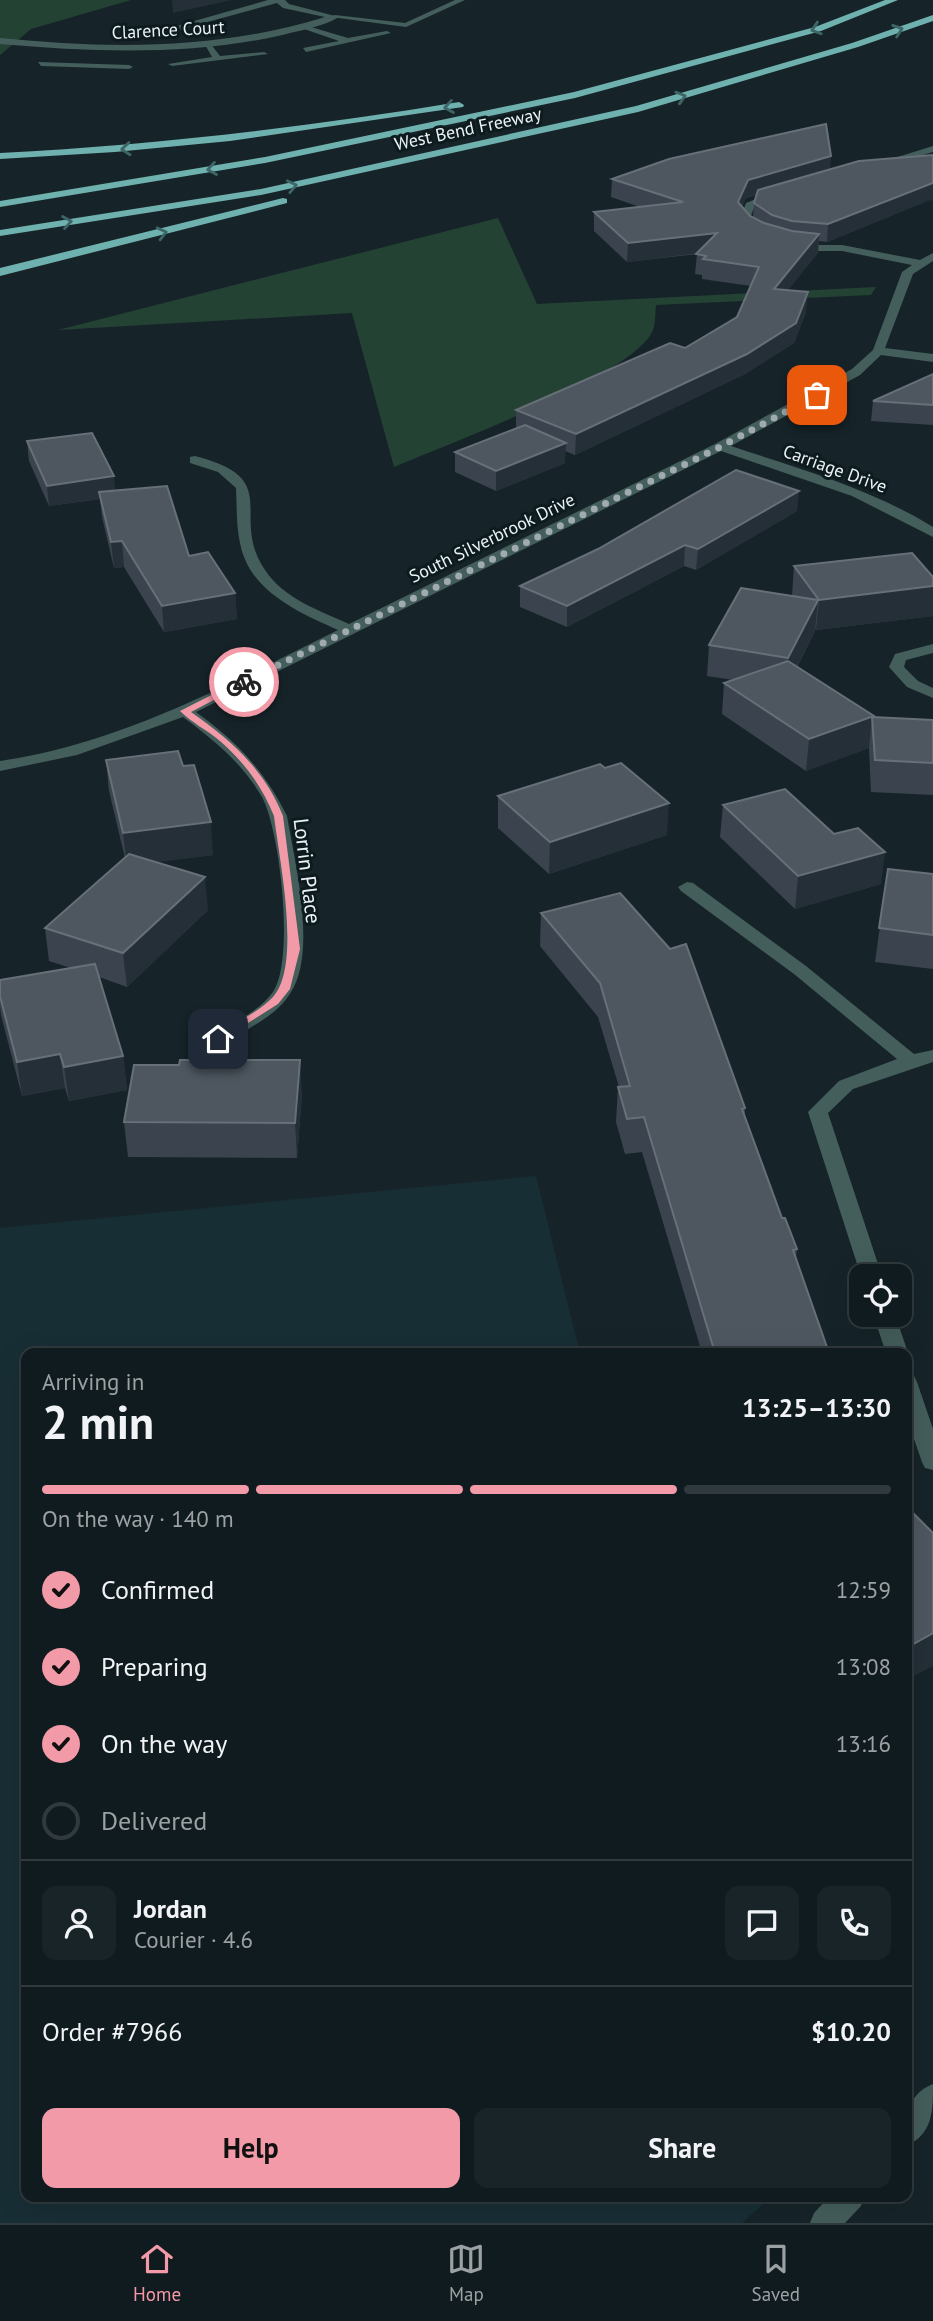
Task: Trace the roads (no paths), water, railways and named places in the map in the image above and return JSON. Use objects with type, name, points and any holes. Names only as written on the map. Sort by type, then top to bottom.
[{"type":"highway","name":"West Bend Freeway","points":[[0,204],[265,160],[575,94],[818,29],[893,0]]},
{"type":"highway","name":"West Bend Freeway","points":[[0,233],[261,192],[638,109],[855,45],[933,18]]},
{"type":"highway","points":[[496,99],[685,64]]},
{"type":"highway","points":[[0,156],[78,153],[260,136],[469,104]]},
{"type":"highway","points":[[309,195],[638,109]]},
{"type":"highway","points":[[0,272],[295,198]]},
{"type":"street","points":[[149,34],[279,0],[286,6],[335,18]]},
{"type":"street","points":[[298,0],[335,18]]},
{"type":"street","name":"Clarence Court","points":[[0,41],[95,49],[207,45],[307,27],[335,18]]},
{"type":"street","points":[[868,168],[933,149]]},
{"type":"street","points":[[764,237],[753,232],[744,222],[751,203],[791,190]]},
{"type":"street","points":[[789,243],[816,248],[832,256],[913,268],[933,256]]},
{"type":"street","name":"South Silverbrook Drive","points":[[0,766],[56,757],[185,711],[720,447],[856,372],[878,351],[913,268]]},
{"type":"street","points":[[878,351],[933,358]]},
{"type":"street","name":"Carriage Drive","points":[[720,447],[854,492],[910,518],[933,533]]},
{"type":"street","points":[[195,460],[226,470],[237,478],[243,488],[251,558],[265,580],[307,611],[350,630]]},
{"type":"street","points":[[933,648],[900,657],[896,667],[904,678],[921,690],[933,693]]},
{"type":"street","name":"Lorrin Place","points":[[185,711],[222,738],[249,764],[271,797],[279,816],[294,949],[284,989],[274,1002],[218,1039]]},
{"type":"street","points":[[687,887],[800,970],[910,1061]]},
{"type":"street","points":[[868,1264],[818,1112],[846,1085],[910,1061],[933,1056]]},
{"type":"street","points":[[888,1327],[895,1348]]},
{"type":"street","points":[[912,1399],[933,1462]]},
{"type":"street","points":[[912,2124],[933,2098]]},
{"type":"street","points":[[825,2223],[844,2202]]},
{"type":"lane","points":[[335,18],[406,25],[461,0]]},
{"type":"lane","points":[[307,27],[348,41]]},
{"type":"lane","points":[[306,50],[387,33]]},
{"type":"lane","points":[[207,45],[218,59]]},
{"type":"lane","points":[[81,66],[95,49]]},
{"type":"lane","points":[[172,64],[264,54]]},
{"type":"lane","points":[[41,64],[129,67]]}]
